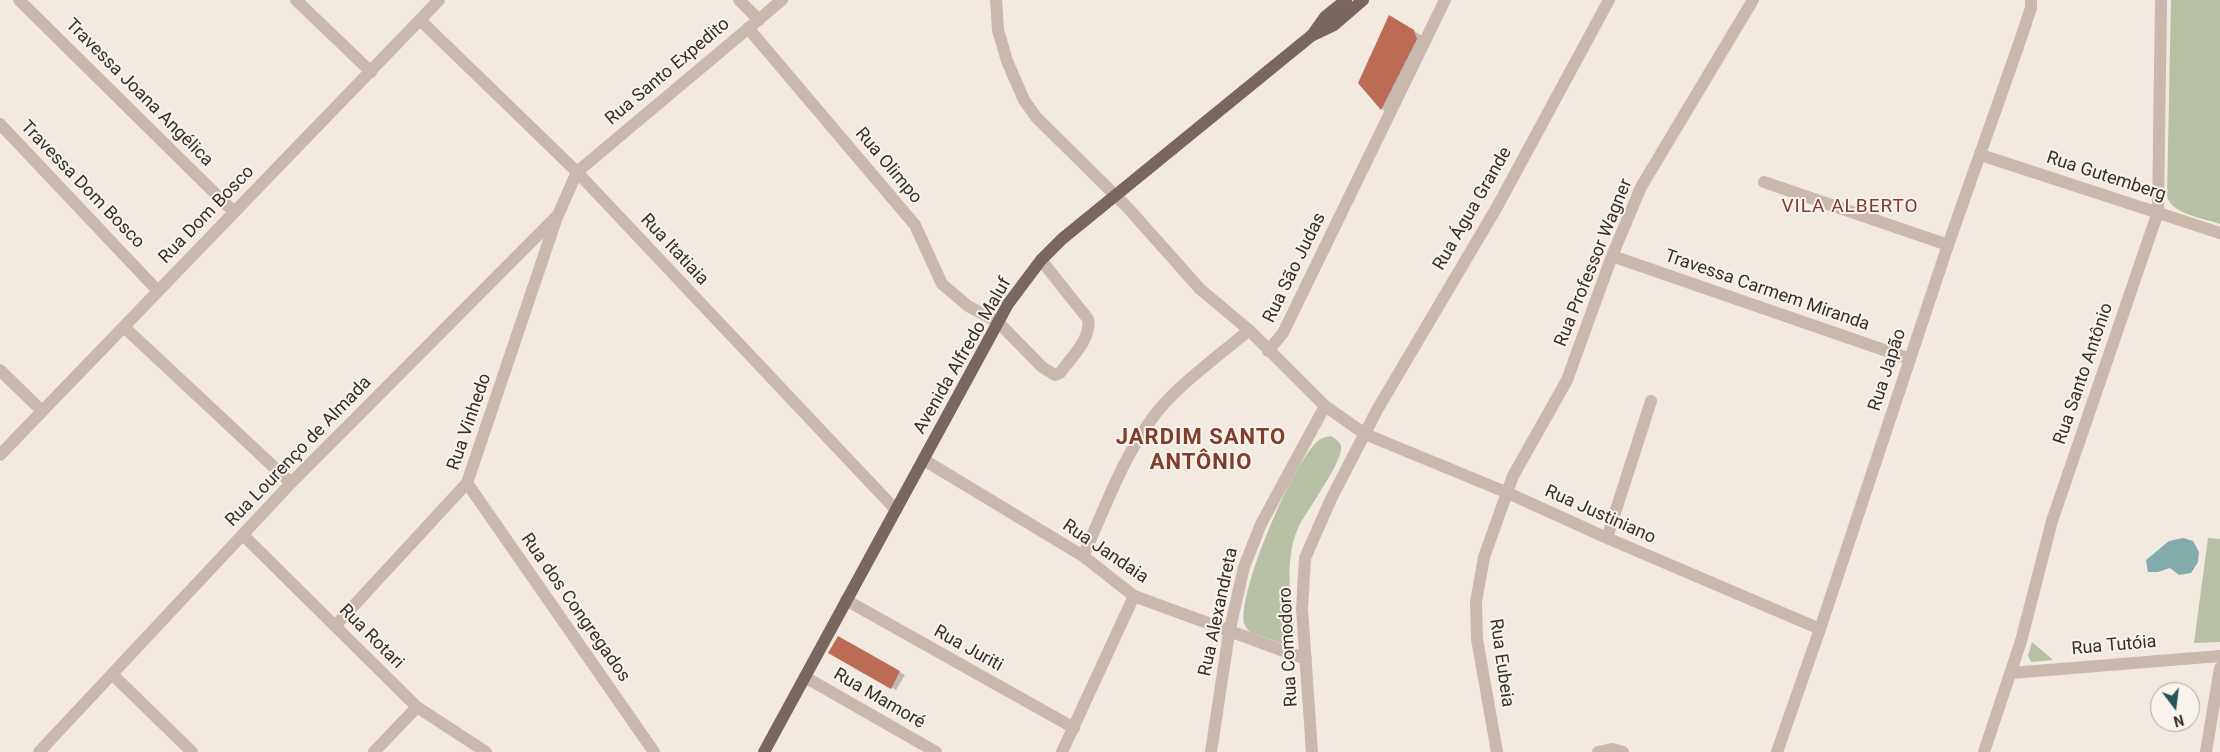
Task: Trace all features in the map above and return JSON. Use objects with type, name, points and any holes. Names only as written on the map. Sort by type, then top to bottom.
[{"type":"main road","name":"Avenida Alfredo Maluf","points":[[764,752],[1008,304],[1041,260],[1115,194],[1311,36],[1326,17],[1346,0]]},
{"type":"main road","name":"Avenida Alfredo Maluf","points":[[1311,36],[1334,25],[1363,0]]},
{"type":"street","name":"Travessa Joana Angélica","points":[[19,0],[234,212]]},
{"type":"street","points":[[296,0],[370,72]]},
{"type":"street","name":"Rua Dom Bosco","points":[[0,455],[439,0]]},
{"type":"street","points":[[739,0],[759,20]]},
{"type":"street","name":"Rua Santo Expedito","points":[[576,172],[782,0]]},
{"type":"street","name":"Rua São Judas","points":[[996,0],[1001,43],[1024,100],[1053,135],[1115,194],[1200,289],[1249,330],[1268,351],[1283,333],[1445,0]]},
{"type":"street","name":"Rua Água Grande","points":[[1365,434],[1497,207],[1609,0]]},
{"type":"street","name":"Rua Professor Wagner","points":[[1508,493],[1513,476],[1567,380],[1612,256],[1641,187],[1753,0]]},
{"type":"street","name":"Rua Japão","points":[[1777,752],[1820,630],[1948,245],[2026,24],[2031,0]]},
{"type":"street","name":"Rua Santo Antônio","points":[[1984,752],[2011,673],[2052,521],[2158,212],[2161,0]]},
{"type":"street","name":"Rua Itatiaia","points":[[420,20],[576,172],[896,510]]},
{"type":"street","name":"Rua Olimpo","points":[[748,28],[915,225],[942,284],[968,306],[998,322],[1042,367],[1054,375],[1060,373],[1087,336],[1090,327],[1088,319],[1041,260]]},
{"type":"street","name":"Travessa Dom Bosco","points":[[0,124],[158,291]]},
{"type":"street","name":"Rua Gutemberg","points":[[1981,155],[2220,233]]},
{"type":"street","name":"Rua Lourenço de Almada","points":[[39,752],[291,483],[558,215],[576,172]]},
{"type":"street","points":[[1764,182],[1948,245]]},
{"type":"street","name":"Rua Vinhedo","points":[[335,626],[467,483],[558,215]]},
{"type":"street","name":"Travessa Carmem Miranda","points":[[1612,256],[1910,359]]},
{"type":"street","points":[[124,326],[291,483]]},
{"type":"street","points":[[1083,556],[1130,454],[1151,419],[1169,399],[1249,330]]},
{"type":"street","name":"Rua Justiniano","points":[[1268,351],[1325,406],[1365,434],[1508,493],[1820,630]]},
{"type":"street","points":[[0,370],[42,411]]},
{"type":"street","points":[[1607,538],[1651,401]]},
{"type":"street","name":"Rua Alexandreta","points":[[1210,752],[1229,633],[1251,544],[1272,501],[1325,406]]},
{"type":"street","name":"Rua Comodoro","points":[[1312,752],[1302,609],[1305,558],[1331,499],[1365,434]]},
{"type":"street","name":"Rua Jandaia","points":[[924,460],[1083,556],[1134,596],[1229,633],[1306,659]]},
{"type":"street","name":"Rua dos Congregados","points":[[467,483],[654,752]]},
{"type":"street","name":"Rua Eubeia","points":[[1497,752],[1477,639],[1476,602],[1484,557],[1508,493]]},
{"type":"street","name":"Rua Rotari","points":[[242,535],[417,707],[486,752]]},
{"type":"street","points":[[1062,752],[1134,596]]},
{"type":"street","name":"Rua Juriti","points":[[846,600],[1074,728]]},
{"type":"street","name":"Rua Tutóia","points":[[2011,673],[2220,656]]},
{"type":"street","points":[[2206,752],[2220,668]]},
{"type":"street","points":[[112,674],[192,752]]},
{"type":"street","name":"Rua Mamoré","points":[[805,677],[936,752]]},
{"type":"street","points":[[374,752],[417,707]]},
{"type":"street","points":[[1598,752],[1612,749],[1623,752]]},
{"type":"green space","points":[[2171,0],[2220,0],[2220,224],[2181,211],[2170,202],[2167,196]]},
{"type":"green space","points":[[1331,436],[1341,446],[1337,462],[1298,528],[1293,541],[1290,583],[1295,639],[1289,646],[1250,632],[1244,623],[1244,607],[1258,557],[1282,500],[1307,454],[1318,441]]},
{"type":"green space","points":[[2208,538],[2220,539],[2220,642],[2194,643]]},
{"type":"green space","points":[[2032,642],[2053,660],[2031,662],[2028,656]]},
{"type":"water","points":[[2183,538],[2193,541],[2199,552],[2198,562],[2191,573],[2179,575],[2170,568],[2158,572],[2148,572],[2146,560],[2169,541]]},
{"type":"building","points":[[1389,15],[1414,30],[1417,39],[1381,110],[1358,83]]},
{"type":"building","points":[[838,636],[900,671],[891,689],[828,653]]},
{"type":"district","name":"VILA ALBERTO","points":[[1850,207]]},
{"type":"district","name":"JARDIM SANTO ANTÔNIO","points":[[1201,450]]}]
